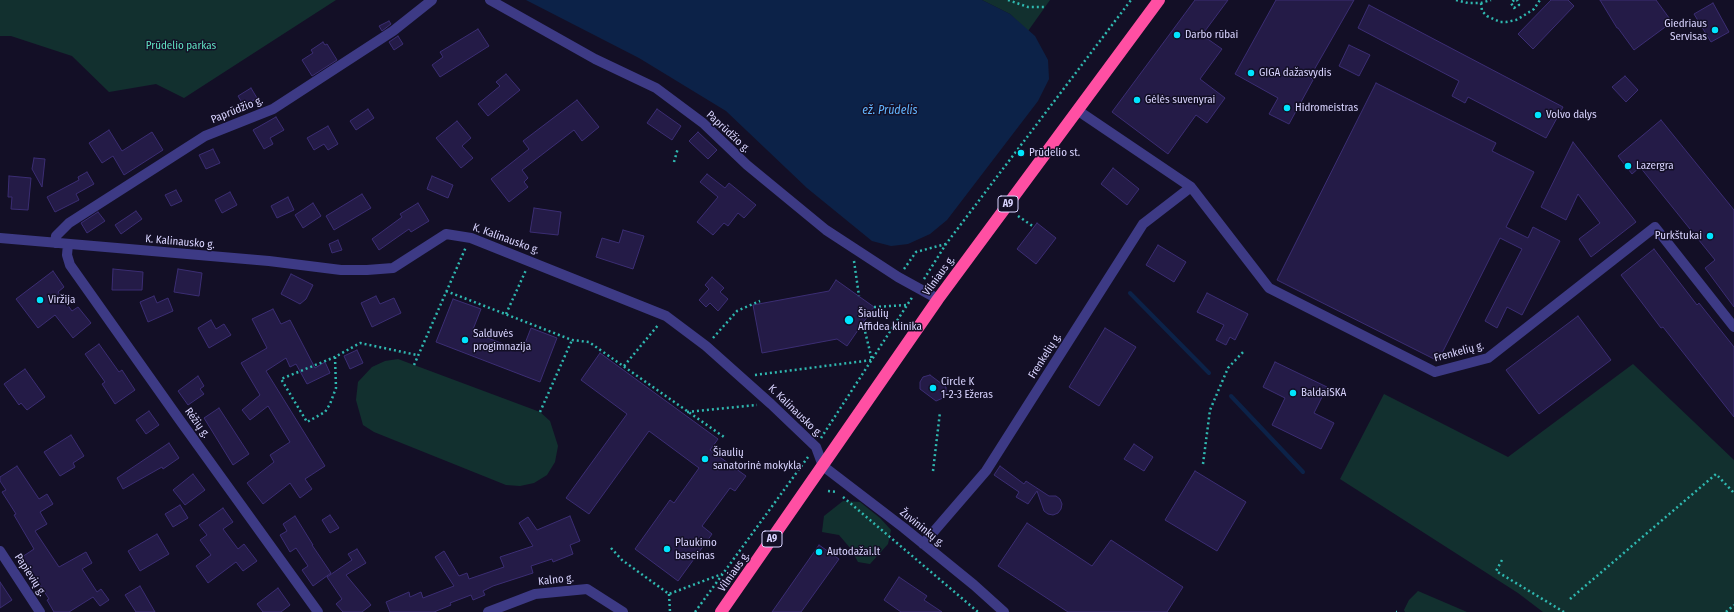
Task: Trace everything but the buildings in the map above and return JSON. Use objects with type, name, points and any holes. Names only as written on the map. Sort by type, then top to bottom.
[{"type":"highway","name":"Vilniaus g.","points":[[721,612],[938,299],[1159,0]]},
{"type":"street","name":"Paprūdžio g.","points":[[55,243],[56,236],[69,224],[205,136],[273,109],[392,31],[432,0]]},
{"type":"street","name":"Paprūdžio g.","points":[[490,0],[595,59],[656,88],[703,123],[746,165],[800,210],[853,249],[898,277],[938,299]]},
{"type":"street","name":"Frenkelių g.","points":[[1077,110],[1191,187],[1269,288],[1435,372],[1488,358],[1655,227],[1734,327]]},
{"type":"street","name":"Frenkelių g.","points":[[923,544],[986,471],[1143,224],[1191,187]]},
{"type":"street","name":"K. Kalinausko g.","points":[[0,238],[269,261],[341,270],[392,268],[446,234],[471,238],[666,316],[706,346],[771,404],[816,447],[823,466]]},
{"type":"street","name":"Rėžių g.","points":[[68,244],[70,265],[318,612]]},
{"type":"street","name":"Žuvininkų g.","points":[[823,466],[974,585],[998,610]]},
{"type":"street","name":"Papievių g.","points":[[0,551],[40,612]]},
{"type":"street","name":"Kalno g.","points":[[488,612],[535,594],[588,589],[623,612]]},
{"type":"path","points":[[1008,0],[1028,7],[1044,7]]},
{"type":"path","points":[[695,612],[816,447],[946,244],[1131,0]]},
{"type":"path","points":[[1456,0],[1468,4],[1481,3],[1491,0]]},
{"type":"path","points":[[1512,0],[1512,6],[1517,7],[1519,2],[1517,0]]},
{"type":"path","points":[[1481,3],[1482,11],[1487,16],[1500,22],[1506,22],[1516,20],[1534,9],[1540,0]]},
{"type":"path","points":[[674,162],[678,148]]},
{"type":"path","points":[[1018,216],[1034,227]]},
{"type":"path","points":[[414,365],[471,238]]},
{"type":"path","points":[[898,277],[916,252],[946,244]]},
{"type":"path","points":[[853,249],[859,296]]},
{"type":"path","points":[[506,314],[522,278]]},
{"type":"path","points":[[446,291],[572,340],[589,342],[724,437]]},
{"type":"path","points":[[706,346],[737,312],[760,301]]},
{"type":"path","points":[[874,307],[907,306]]},
{"type":"path","points":[[624,366],[666,316]]},
{"type":"path","points":[[863,323],[872,360]]},
{"type":"path","points":[[540,412],[572,340]]},
{"type":"path","points":[[335,357],[336,388],[330,404],[325,412],[307,422],[281,378],[335,357],[360,343],[417,356]]},
{"type":"path","points":[[1203,464],[1210,410],[1228,368],[1244,351]]},
{"type":"path","points":[[741,376],[872,360]]},
{"type":"path","points":[[687,412],[771,404]]},
{"type":"path","points":[[933,471],[940,412]]},
{"type":"path","points":[[1570,599],[1716,474],[1734,493]]},
{"type":"path","points":[[828,491],[836,492],[978,612]]},
{"type":"path","points":[[611,548],[622,560],[668,594],[670,612]]},
{"type":"path","points":[[1502,560],[1496,571],[1564,612]]},
{"type":"path","points":[[668,594],[723,574]]},
{"type":"path","points":[[1726,612],[1734,605]]},
{"type":"green space","name":"Prūdelio parkas","points":[[0,0],[336,0],[184,98],[156,84],[109,92],[72,56],[11,36],[0,36]]},
{"type":"green space","points":[[982,0],[1050,0],[1028,31],[1010,14]]},
{"type":"green space","points":[[398,359],[540,412],[550,421],[558,446],[555,462],[547,475],[534,483],[520,486],[506,485],[374,432],[363,425],[356,400],[358,382],[372,367],[385,361]]},
{"type":"green space","points":[[1633,364],[1734,460],[1734,612],[1543,612],[1518,593],[1340,479],[1384,394],[1508,457]]},
{"type":"green space","points":[[843,501],[860,502],[880,518],[891,530],[888,544],[870,564],[858,562],[851,549],[839,535],[822,532],[824,516]]},
{"type":"green space","points":[[1418,591],[1467,612],[1405,612],[1404,610],[1409,600]]},
{"type":"water","name":"ež. Prūdelis","points":[[526,0],[982,0],[1010,14],[1035,36],[1048,60],[1049,79],[1038,101],[947,220],[930,234],[908,244],[891,246],[872,241],[807,188],[726,111],[639,58]]},
{"type":"waterway","points":[[1130,293],[1209,373]]},
{"type":"waterway","points":[[1231,396],[1303,472]]},
{"type":"place","name":"Giedriaus Servisas","points":[[1715,30]]},
{"type":"place","name":"Darbo rūbai","points":[[1177,35]]},
{"type":"place","name":"GIGA dažasvydis","points":[[1251,73]]},
{"type":"place","name":"Gėlės suvenyrai","points":[[1137,100]]},
{"type":"place","name":"Hidromeistras","points":[[1287,108]]},
{"type":"place","name":"Volvo dalys","points":[[1538,115]]},
{"type":"place","name":"Prūdelio st.","points":[[1021,153]]},
{"type":"place","name":"Lazergra","points":[[1628,166]]},
{"type":"place","name":"Purkštukai","points":[[1710,236]]},
{"type":"place","name":"Viržija","points":[[40,300]]},
{"type":"place","name":"Šiaulių Affidea klinika","points":[[849,320]]},
{"type":"place","name":"Salduvės progimnazija","points":[[465,340]]},
{"type":"place","name":"Circle K 1-2-3 Ežeras","points":[[933,388]]},
{"type":"place","name":"BaldaiSKA","points":[[1293,393]]},
{"type":"place","name":"Šiaulių sanatorinė mokykla","points":[[705,459]]},
{"type":"place","name":"Plaukimo baseinas","points":[[667,549]]},
{"type":"place","name":"Autodažai.lt","points":[[819,552]]}]
